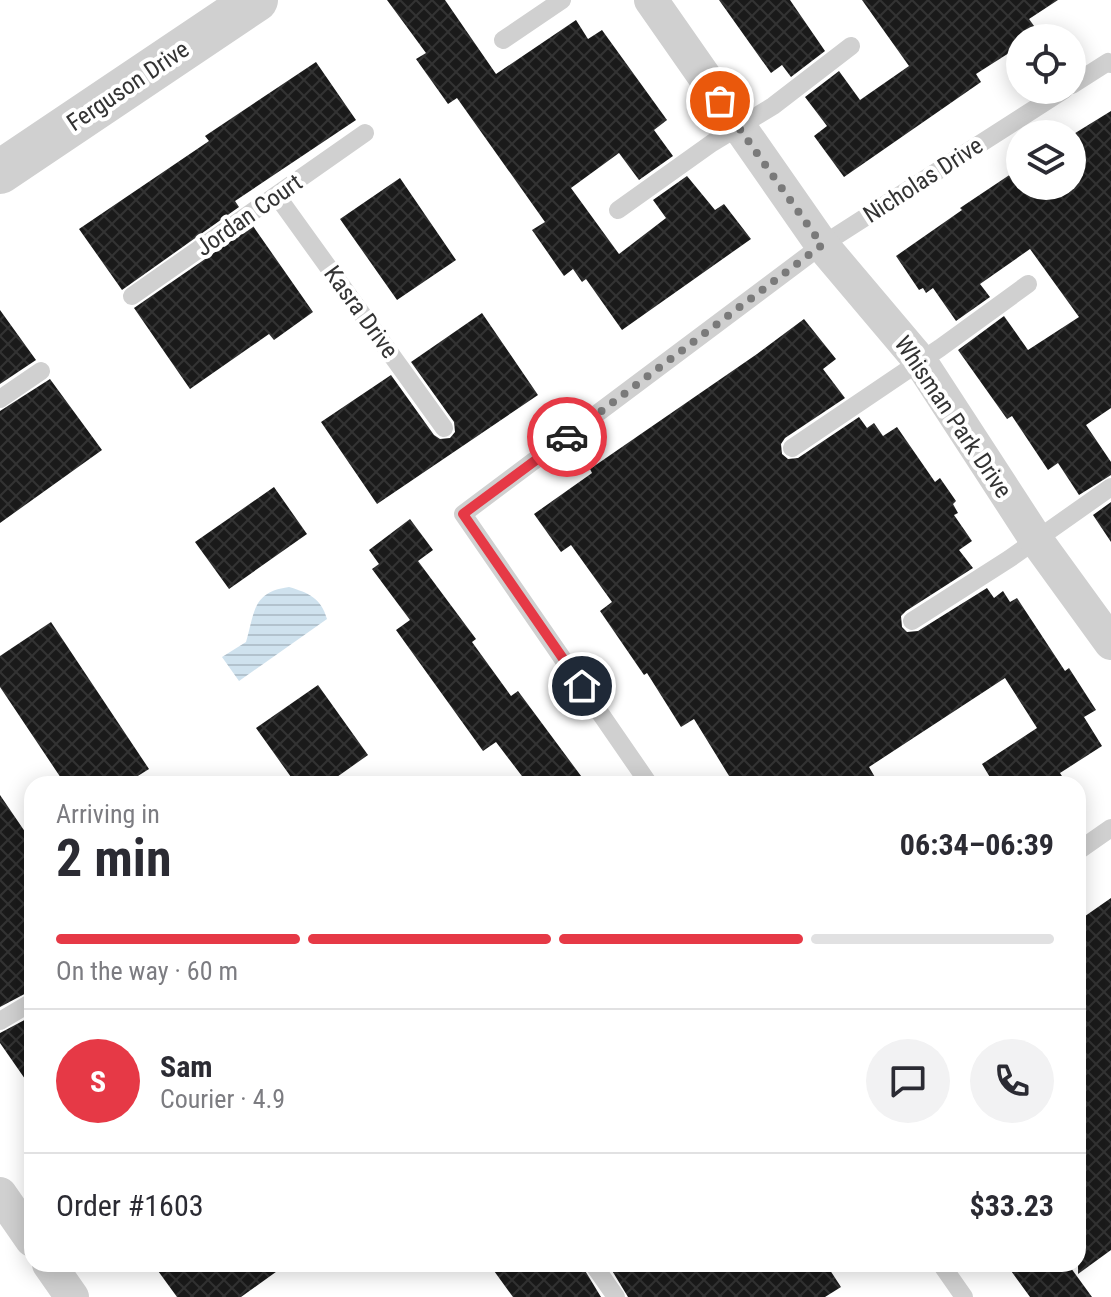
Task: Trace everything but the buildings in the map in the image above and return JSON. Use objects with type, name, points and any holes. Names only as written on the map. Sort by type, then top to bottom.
[{"type":"street","name":"Ferguson Drive","points":[[0,172],[256,0]]},
{"type":"street","name":"Whisman Park Drive","points":[[651,0],[822,245],[920,361],[1037,541],[1111,643]]},
{"type":"street","points":[[0,1194],[24,1228]]},
{"type":"street","points":[[55,1272],[72,1297]]},
{"type":"lane","points":[[503,40],[562,0]]},
{"type":"lane","points":[[618,210],[737,126],[773,106],[851,46]]},
{"type":"lane","points":[[1086,76],[1108,62],[1111,64]]},
{"type":"lane","name":"Nicholas Drive","points":[[643,776],[463,514],[822,245],[1042,104]]},
{"type":"lane","name":"Jordan Court","points":[[132,296],[365,133]]},
{"type":"lane","name":"Kasra Drive","points":[[277,196],[444,428]]},
{"type":"lane","points":[[792,448],[1028,284]]},
{"type":"lane","points":[[0,399],[41,371]]},
{"type":"lane","points":[[912,621],[1037,541],[1111,487]]},
{"type":"lane","points":[[1086,845],[1111,828]]},
{"type":"lane","points":[[0,1021],[24,1007]]},
{"type":"lane","points":[[599,1272],[616,1297]]},
{"type":"lane","points":[[947,1272],[964,1297]]},
{"type":"water","points":[[289,587],[313,597],[327,619],[239,681],[222,657],[246,642],[254,613],[262,599],[268,593]]},
{"type":"way so far","points":[[567,437],[822,245],[720,101]]},
{"type":"route","points":[[567,437],[463,514],[582,686]]}]
